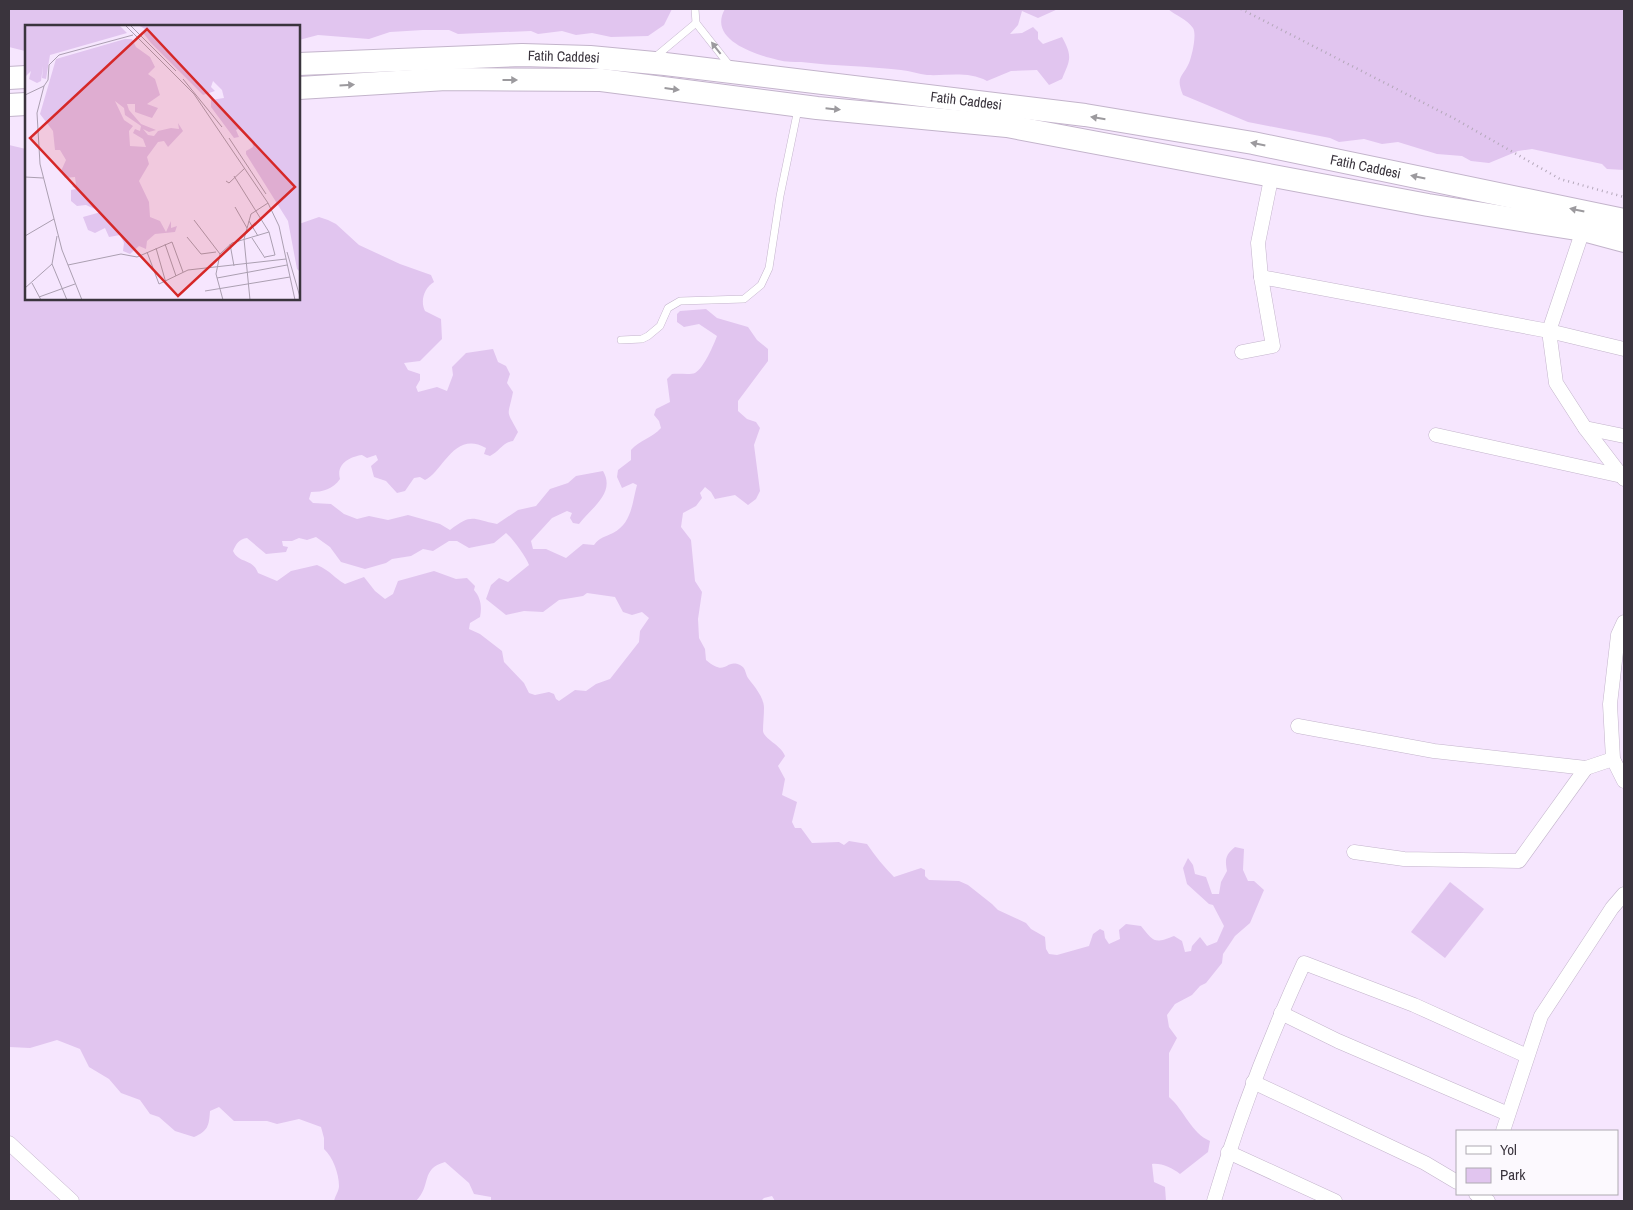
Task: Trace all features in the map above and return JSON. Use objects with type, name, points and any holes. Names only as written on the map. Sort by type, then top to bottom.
[{"type":"main road","name":"Fatih Caddesi","points":[[300,64],[522,55],[590,56],[648,62],[1122,122],[1253,143],[1624,220]]},
{"type":"main road","points":[[9,78],[25,77]]},
{"type":"main road","name":"Fatih Caddesi","points":[[300,88],[446,80],[601,80],[799,105],[1007,126],[1272,174],[1428,205],[1583,230],[1624,241]]},
{"type":"main road","points":[[9,105],[25,104]]},
{"type":"street","points":[[1242,352],[1273,346],[1261,277],[1258,243],[1272,174]]},
{"type":"street","points":[[1583,230],[1549,330],[1556,383],[1585,428],[1623,478]]},
{"type":"street","points":[[1261,277],[1549,330],[1624,348]]},
{"type":"street","points":[[1585,428],[1624,436]]},
{"type":"street","points":[[1436,436],[1623,478]]},
{"type":"street","points":[[1624,622],[1618,635],[1620,654],[1610,704],[1613,759],[1624,781]]},
{"type":"street","points":[[1298,726],[1434,751],[1586,768],[1613,759]]},
{"type":"street","points":[[1354,852],[1404,859],[1519,861],[1586,768]]},
{"type":"street","points":[[1502,1130],[1541,1016],[1612,908],[1624,894]]},
{"type":"street","points":[[1214,1201],[1228,1152],[1253,1082],[1304,963],[1414,1005],[1527,1056]]},
{"type":"street","points":[[1281,1013],[1338,1041],[1508,1114]]},
{"type":"street","points":[[1253,1082],[1425,1163],[1456,1181]]},
{"type":"street","points":[[9,1143],[72,1201]]},
{"type":"street","points":[[1228,1152],[1335,1201]]},
{"type":"lane","points":[[695,9],[696,23],[736,73]]},
{"type":"lane","points":[[648,62],[696,23]]},
{"type":"lane","points":[[621,340],[642,339],[648,336],[660,326],[668,308],[680,301],[744,299],[761,285],[769,268],[780,196],[799,105]]},
{"type":"path","points":[[1242,9],[1455,119],[1560,179],[1624,197]]},
{"type":"green space","points":[[9,9],[672,9],[664,25],[648,36],[611,37],[592,33],[576,35],[562,31],[538,34],[531,31],[458,34],[449,30],[423,30],[390,32],[369,39],[318,35],[300,40],[300,25],[25,25],[25,51],[9,47]]},
{"type":"green space","points":[[725,9],[1058,9],[1038,18],[1022,11],[1018,25],[1010,34],[1022,33],[1033,27],[1038,32],[1038,39],[1043,44],[1062,37],[1068,49],[1069,58],[1062,79],[1049,85],[1037,70],[1011,71],[987,81],[965,75],[927,75],[904,70],[784,61],[747,50],[728,37],[723,29],[721,20]]},
{"type":"green space","points":[[1168,9],[1624,9],[1624,170],[1607,169],[1602,164],[1532,149],[1518,151],[1489,163],[1471,161],[1462,156],[1437,154],[1398,142],[1382,144],[1364,139],[1339,142],[1330,138],[1248,122],[1183,95],[1180,80],[1189,63],[1194,31],[1188,22]]},
{"type":"green space","points":[[9,145],[25,149],[25,300],[300,300],[300,224],[319,217],[336,224],[359,245],[400,264],[431,275],[434,282],[425,291],[423,303],[425,311],[441,319],[442,339],[420,361],[404,363],[408,370],[420,374],[420,380],[416,387],[418,392],[437,387],[447,391],[453,375],[452,367],[466,353],[493,349],[498,362],[506,366],[510,374],[507,383],[513,392],[509,413],[518,432],[513,441],[506,443],[490,456],[484,454],[486,448],[475,444],[466,444],[457,448],[431,476],[425,480],[420,477],[414,478],[405,491],[397,493],[386,481],[374,477],[371,466],[378,460],[376,455],[367,458],[362,455],[353,457],[342,465],[339,474],[340,479],[334,485],[327,489],[311,492],[309,499],[313,503],[331,504],[344,514],[357,519],[369,516],[388,520],[408,515],[440,524],[450,530],[468,519],[477,519],[497,524],[518,510],[536,506],[550,489],[568,483],[576,476],[603,471],[606,479],[604,493],[579,524],[573,523],[570,518],[572,513],[567,511],[552,518],[531,541],[533,549],[546,549],[566,558],[583,544],[594,545],[619,529],[628,518],[637,485],[633,483],[622,488],[617,477],[618,470],[631,460],[631,450],[661,428],[659,421],[654,415],[656,409],[670,402],[667,379],[672,374],[695,373],[708,356],[717,336],[699,324],[684,327],[677,322],[677,314],[680,311],[706,309],[717,318],[748,327],[757,340],[768,349],[768,361],[738,401],[738,411],[747,419],[756,422],[760,428],[754,445],[760,491],[756,499],[748,505],[735,495],[715,499],[705,487],[700,493],[702,498],[696,506],[683,513],[681,527],[691,540],[695,581],[702,592],[698,619],[699,638],[705,649],[706,660],[722,668],[731,664],[742,666],[761,696],[764,704],[764,734],[785,756],[778,766],[785,779],[782,795],[797,802],[792,822],[795,828],[801,828],[812,843],[839,842],[844,845],[849,841],[867,844],[894,877],[921,868],[925,870],[925,876],[929,880],[959,881],[968,885],[998,910],[1026,923],[1031,929],[1045,937],[1046,949],[1049,954],[1057,955],[1089,946],[1093,934],[1100,929],[1104,931],[1105,938],[1109,944],[1120,939],[1119,930],[1126,924],[1141,926],[1152,938],[1158,941],[1174,936],[1182,941],[1185,952],[1191,951],[1192,946],[1200,937],[1207,946],[1217,942],[1224,926],[1213,905],[1209,904],[1187,884],[1183,868],[1188,858],[1193,865],[1195,874],[1206,877],[1212,894],[1219,894],[1221,882],[1227,871],[1226,861],[1229,853],[1235,847],[1244,849],[1243,870],[1248,881],[1254,881],[1264,890],[1250,923],[1235,936],[1223,954],[1222,963],[1206,983],[1200,986],[1192,995],[1175,1004],[1167,1015],[1169,1027],[1177,1038],[1169,1053],[1169,1097],[1198,1133],[1210,1141],[1208,1152],[1180,1174],[1167,1166],[1152,1164],[1154,1182],[1165,1187],[1166,1201],[775,1201],[772,1196],[761,1201],[491,1201],[491,1197],[474,1194],[469,1183],[445,1162],[437,1165],[429,1173],[424,1189],[416,1201],[334,1201],[339,1188],[339,1181],[333,1161],[324,1149],[321,1127],[299,1119],[277,1124],[267,1121],[234,1121],[219,1107],[210,1111],[207,1127],[202,1133],[194,1137],[175,1131],[159,1117],[150,1114],[140,1100],[121,1093],[109,1079],[89,1067],[80,1049],[57,1040],[30,1048],[9,1047]],"holes":[[[506,533],[516,544],[529,565],[508,582],[499,578],[491,585],[486,599],[506,615],[524,611],[543,612],[559,600],[583,596],[587,593],[615,597],[623,612],[632,615],[642,612],[649,618],[640,631],[639,642],[610,679],[596,684],[586,691],[575,690],[559,701],[554,694],[549,692],[535,695],[529,693],[524,683],[504,662],[502,651],[480,634],[469,629],[470,623],[480,617],[481,606],[480,599],[474,590],[475,586],[467,578],[456,579],[434,571],[398,581],[393,594],[385,599],[375,591],[364,577],[345,584],[317,565],[291,571],[277,581],[258,573],[253,565],[239,558],[233,551],[238,542],[247,538],[266,554],[286,552],[288,547],[283,546],[282,541],[292,541],[299,538],[307,540],[316,537],[330,547],[341,562],[365,569],[386,563],[392,559],[411,556],[423,549],[433,551],[449,541],[457,541],[469,548],[494,543]]]},
{"type":"green space","points":[[1450,882],[1484,909],[1445,958],[1411,932]]}]
